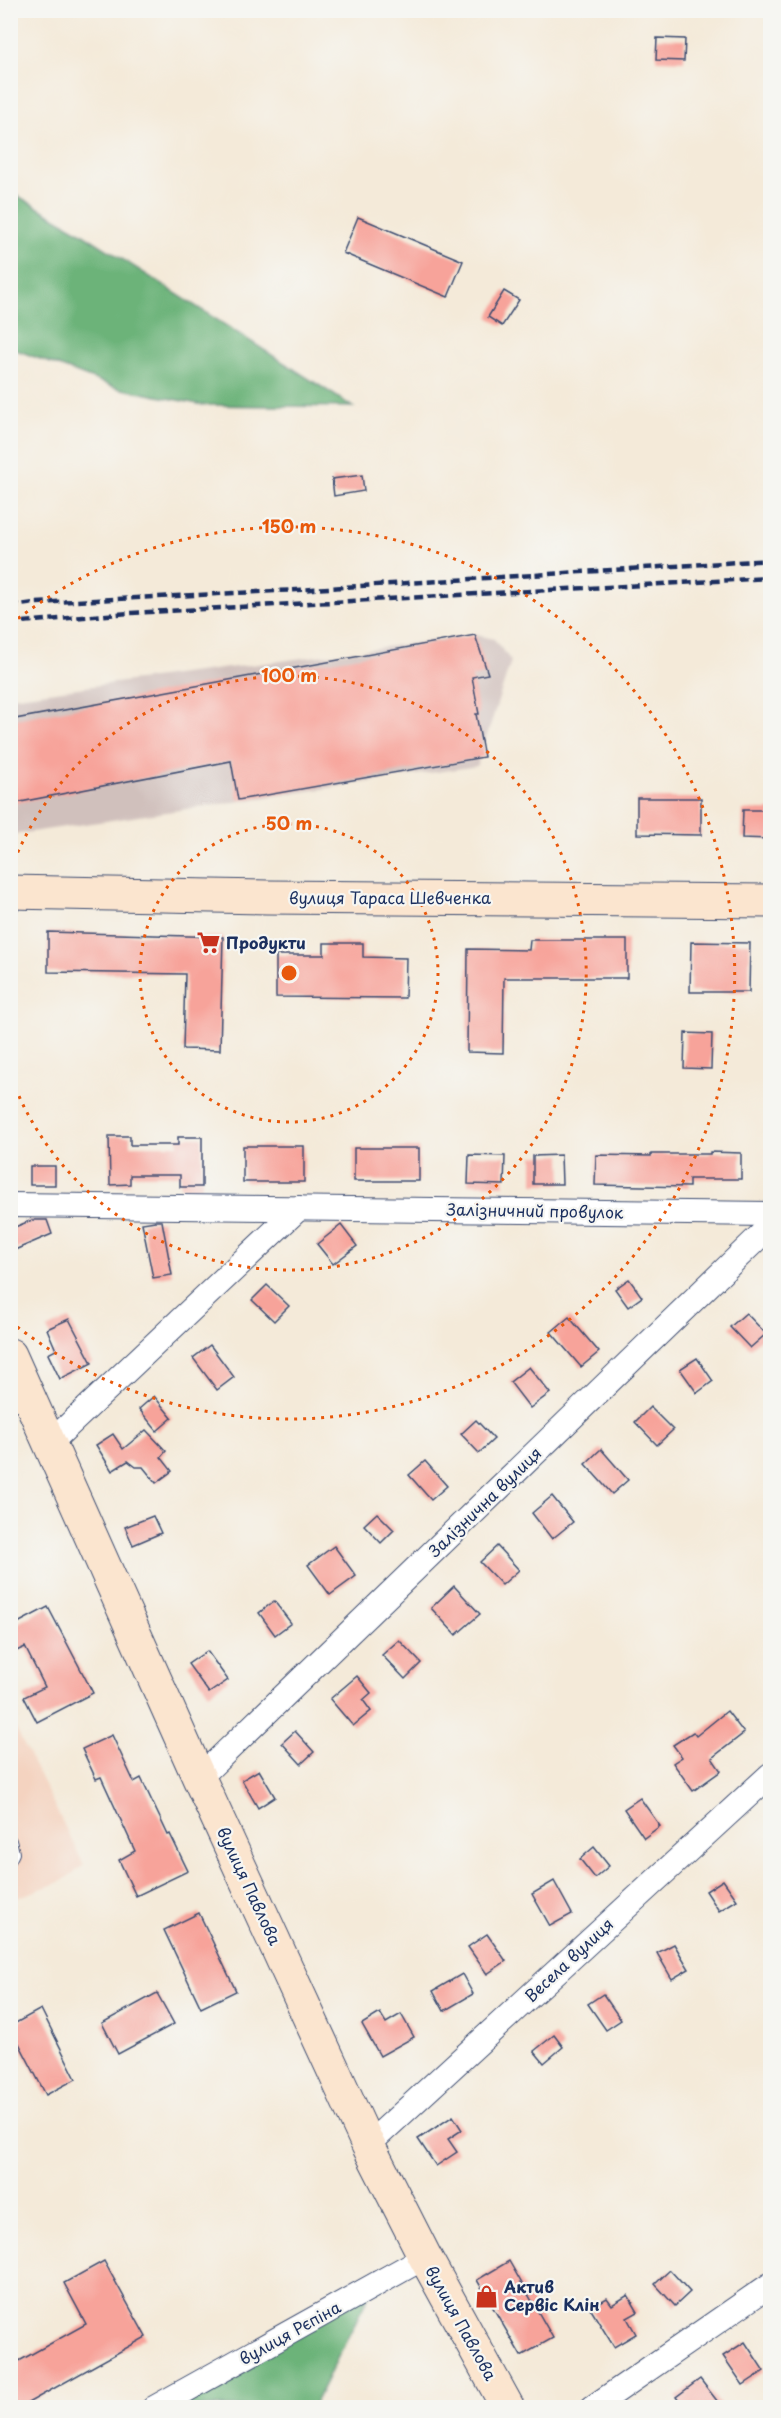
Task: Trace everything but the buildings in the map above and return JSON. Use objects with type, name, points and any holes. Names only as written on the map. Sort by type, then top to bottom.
[{"type":"street","name":"вулиця Тараса Шевченка","points":[[10,892],[267,897],[771,901]]},
{"type":"street","name":"Залізничний провулок","points":[[10,1205],[771,1214]]},
{"type":"street","points":[[50,1443],[300,1208]]},
{"type":"street","name":"Залізнична вулиця","points":[[200,1778],[771,1226]]},
{"type":"street","name":"вулиця Павлова","points":[[10,1355],[368,2145],[425,2257],[508,2408]]},
{"type":"street","name":"Весела вулиця","points":[[368,2145],[771,1775]]},
{"type":"street","name":"вулиця Рєпіна","points":[[154,2408],[425,2257]]},
{"type":"street","points":[[591,2408],[767,2296]]},
{"type":"lane","points":[[10,1841],[13,1853],[10,1859]]},
{"type":"shaded area","points":[[475,635],[494,639],[511,661],[477,766],[11,835],[10,697]]},
{"type":"shaded area","points":[[10,1717],[84,1865],[62,1881],[11,1900]]},
{"type":"green space","points":[[11,192],[80,232],[353,407],[203,405],[117,388],[11,348]]},
{"type":"green space","points":[[373,2287],[313,2407],[154,2407]]},
{"type":"railway","points":[[10,606],[770,560]]},
{"type":"railway","points":[[10,623],[130,613],[770,578]]},
{"type":"place","name":"Продукти","points":[[208,943]]},
{"type":"place","name":"Актив Сервiс Клiн","points":[[486,2296]]}]
